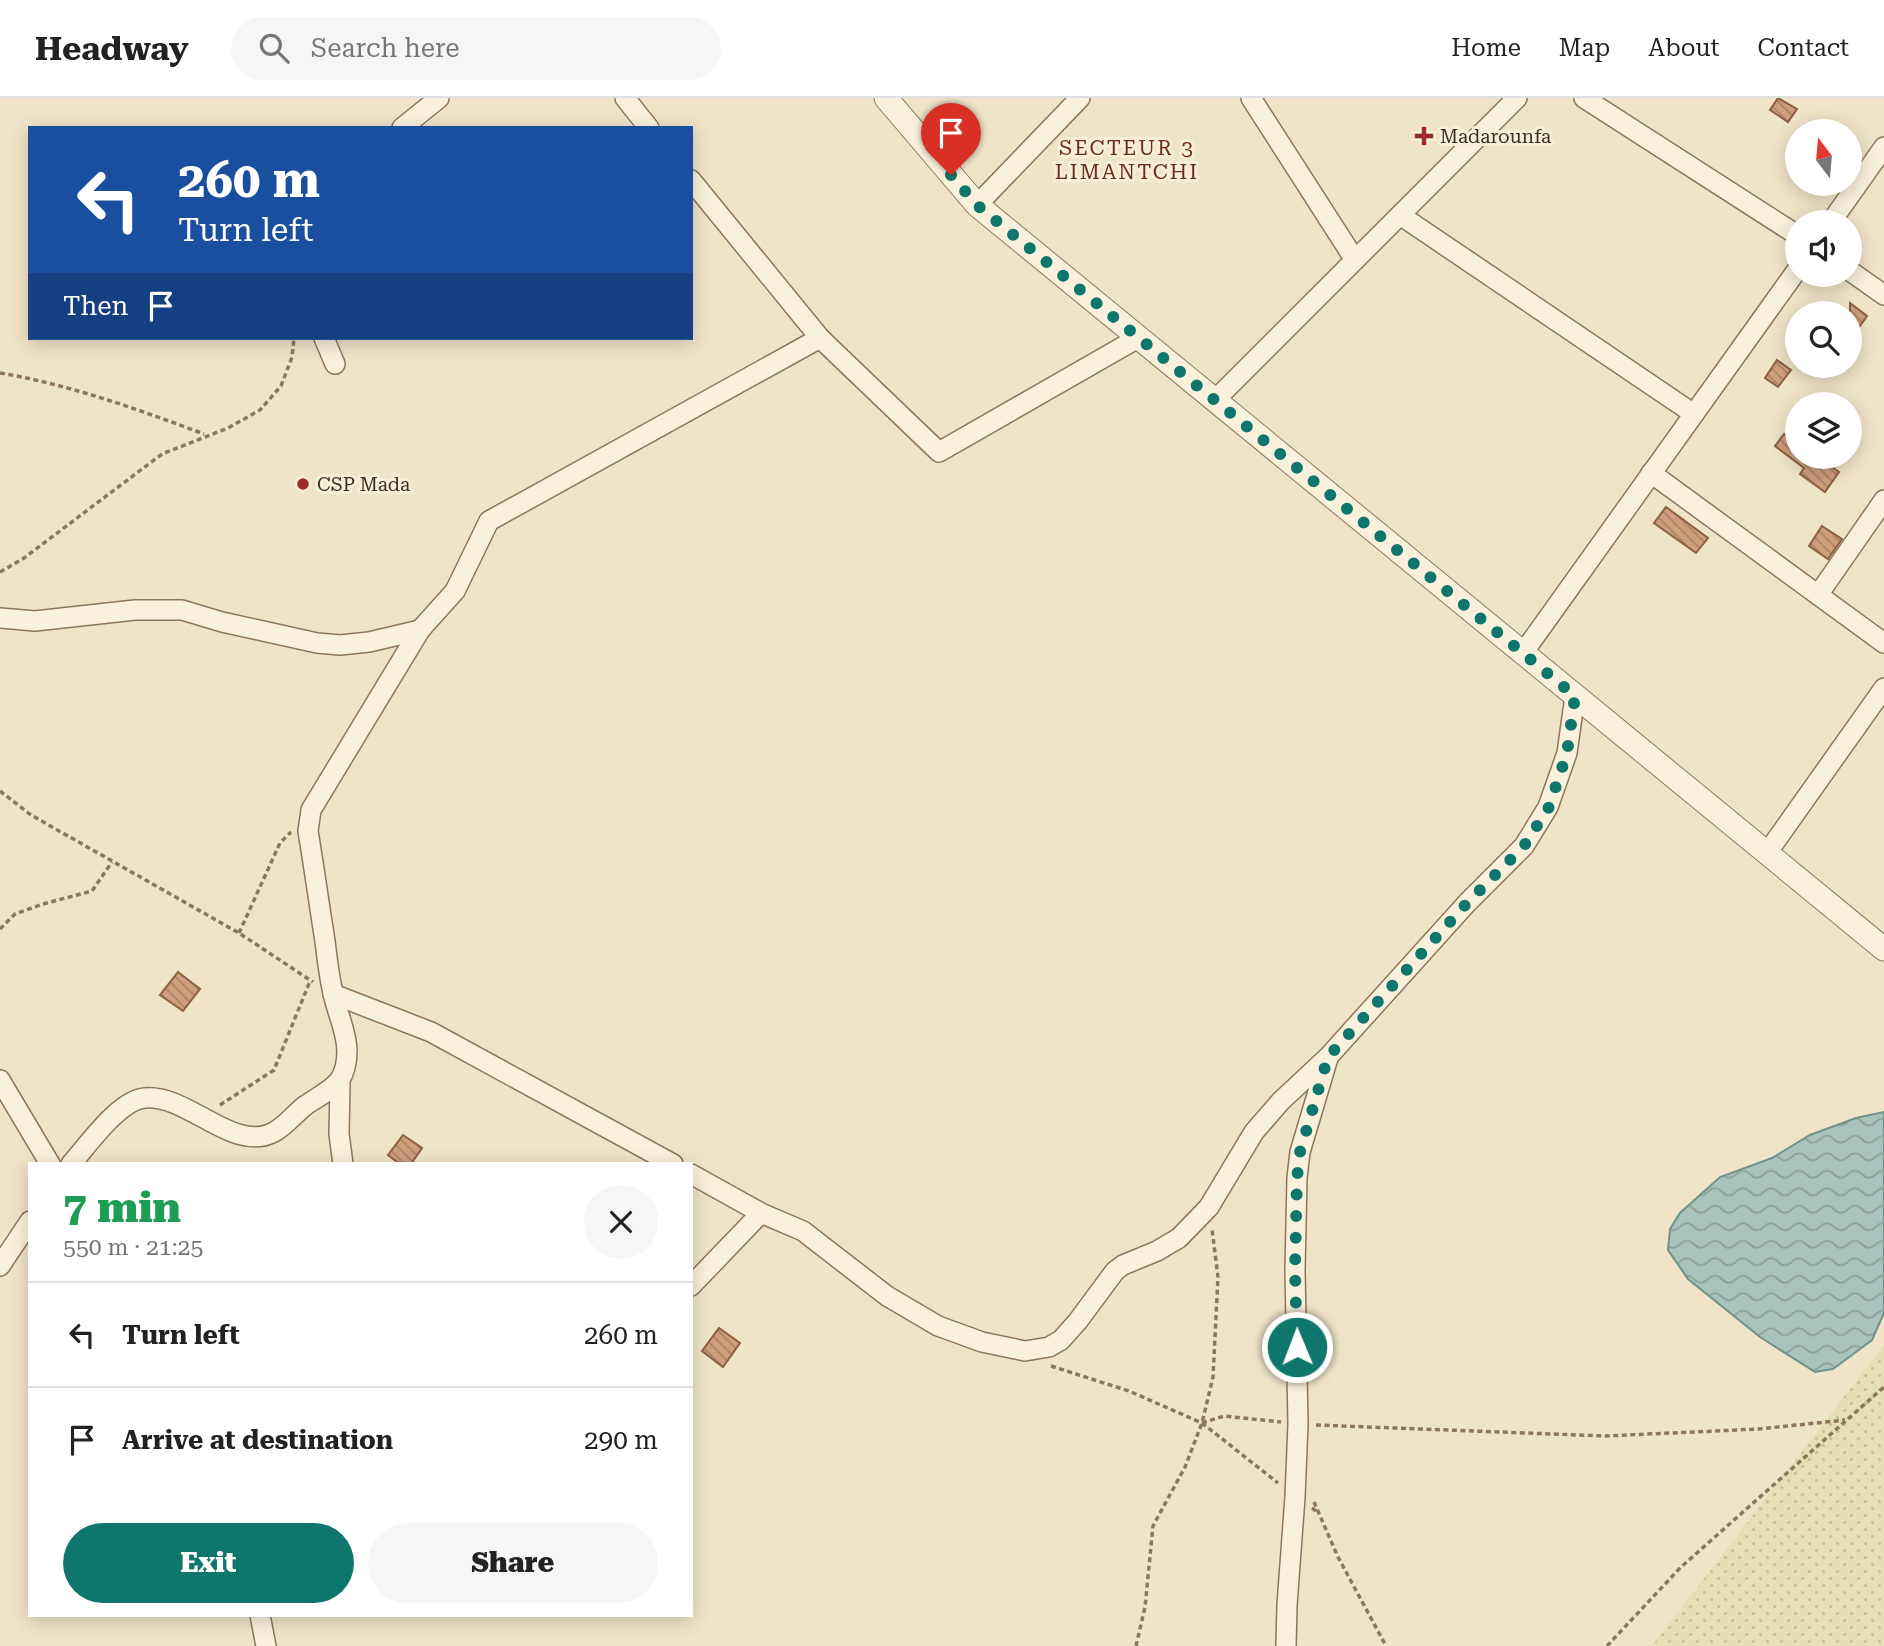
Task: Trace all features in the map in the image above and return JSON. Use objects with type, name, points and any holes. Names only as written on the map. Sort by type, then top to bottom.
[{"type":"street","points":[[404,126],[439,98]]},
{"type":"street","points":[[625,98],[647,126]]},
{"type":"street","points":[[886,98],[977,205],[1884,949]]},
{"type":"street","points":[[977,205],[1080,98]]},
{"type":"street","points":[[1251,98],[1355,260]]},
{"type":"street","points":[[1214,401],[1517,98]]},
{"type":"street","points":[[1592,100],[1785,227]]},
{"type":"street","points":[[1840,210],[1884,148]]},
{"type":"street","points":[[693,182],[820,338],[939,452],[1139,338]]},
{"type":"street","points":[[1400,215],[1694,414]]},
{"type":"street","points":[[1862,279],[1884,295]]},
{"type":"street","points":[[1523,653],[1785,287]]},
{"type":"street","points":[[343,1162],[339,1134],[340,1083],[345,1070],[347,1050],[344,1028],[333,994],[308,831],[311,810],[419,630],[455,591],[489,521],[820,338]]},
{"type":"street","points":[[325,340],[335,363]]},
{"type":"street","points":[[1651,473],[1884,643]]},
{"type":"street","points":[[1818,595],[1884,500]]},
{"type":"street","points":[[0,618],[35,621],[135,610],[182,610],[222,622],[317,643],[340,645],[369,642],[419,630]]},
{"type":"street","points":[[1766,853],[1884,688]]},
{"type":"street","points":[[693,1175],[761,1213],[803,1231],[887,1296],[938,1326],[982,1342],[1025,1351],[1049,1347],[1060,1340],[1078,1321],[1115,1271],[1179,1238],[1209,1207],[1254,1132],[1281,1101],[1328,1057],[1467,903],[1524,846],[1549,807],[1567,753],[1575,696]]},
{"type":"street","points":[[333,994],[431,1032],[669,1162]]},
{"type":"street","points":[[1286,1646],[1287,1605],[1305,1499],[1298,1424],[1295,1270],[1297,1178],[1300,1152],[1328,1057]]},
{"type":"street","points":[[0,1080],[49,1162]]},
{"type":"street","points":[[73,1162],[114,1116],[132,1101],[157,1098],[204,1116],[238,1135],[258,1136],[272,1134],[292,1120],[306,1105],[340,1083]]},
{"type":"street","points":[[693,1284],[761,1213]]},
{"type":"street","points":[[0,1266],[28,1223]]},
{"type":"street","points":[[260,1617],[266,1646]]},
{"type":"path","points":[[0,572],[24,558],[162,454],[228,428],[260,410],[281,386],[292,357],[294,340]]},
{"type":"path","points":[[0,373],[38,379],[119,402],[206,435]]},
{"type":"path","points":[[0,791],[31,815],[239,933],[333,994]]},
{"type":"path","points":[[239,933],[280,843],[311,810]]},
{"type":"path","points":[[0,929],[15,914],[92,891],[112,862]]},
{"type":"path","points":[[204,1116],[274,1070],[310,981],[312,969]]},
{"type":"path","points":[[1136,1646],[1145,1607],[1153,1526],[1185,1467],[1202,1423],[1213,1377],[1218,1277],[1209,1207]]},
{"type":"path","points":[[1025,1351],[1055,1368],[1129,1391],[1202,1423],[1305,1499],[1319,1513],[1338,1557],[1386,1646]]},
{"type":"path","points":[[1607,1646],[1681,1567],[1884,1387]]},
{"type":"path","points":[[1202,1423],[1224,1416],[1298,1424],[1605,1436],[1759,1429],[1845,1420]]},
{"type":"path","points":[[1305,1499],[1319,1513]]},
{"type":"shaded area","points":[[1884,1345],[1884,1646],[1652,1646]]},
{"type":"water","points":[[1884,1112],[1884,1313],[1872,1340],[1833,1369],[1815,1372],[1760,1337],[1688,1279],[1668,1250],[1670,1229],[1680,1213],[1720,1177],[1772,1158],[1810,1135],[1856,1118]]},
{"type":"building","points":[[1778,98],[1797,109],[1790,119],[1785,120],[1770,110]]},
{"type":"building","points":[[1777,360],[1785,366],[1785,378],[1778,387],[1765,378]]},
{"type":"building","points":[[1784,434],[1785,435],[1785,454],[1775,446]]},
{"type":"building","points":[[1803,469],[1835,469],[1839,472],[1825,492],[1800,474]]},
{"type":"building","points":[[1666,507],[1708,538],[1696,553],[1654,523]]},
{"type":"building","points":[[1822,526],[1842,539],[1828,559],[1809,546]]},
{"type":"building","points":[[178,972],[200,989],[183,1011],[160,995]]},
{"type":"building","points":[[403,1135],[422,1148],[412,1162],[397,1162],[388,1155]]},
{"type":"building","points":[[719,1328],[740,1343],[723,1367],[702,1351]]},
{"type":"place","name":"Madarounfa","points":[[1424,136]]},
{"type":"place","name":"CSP Mada","points":[[303,484]]},
{"type":"district","name":"SECTEUR 3 LIMANTCHI","points":[[1127,160]]},
{"type":"route","points":[[951,175],[977,205],[1575,696],[1567,753],[1549,807],[1524,846],[1467,903],[1328,1057],[1300,1152],[1297,1178],[1297,1347]]}]
